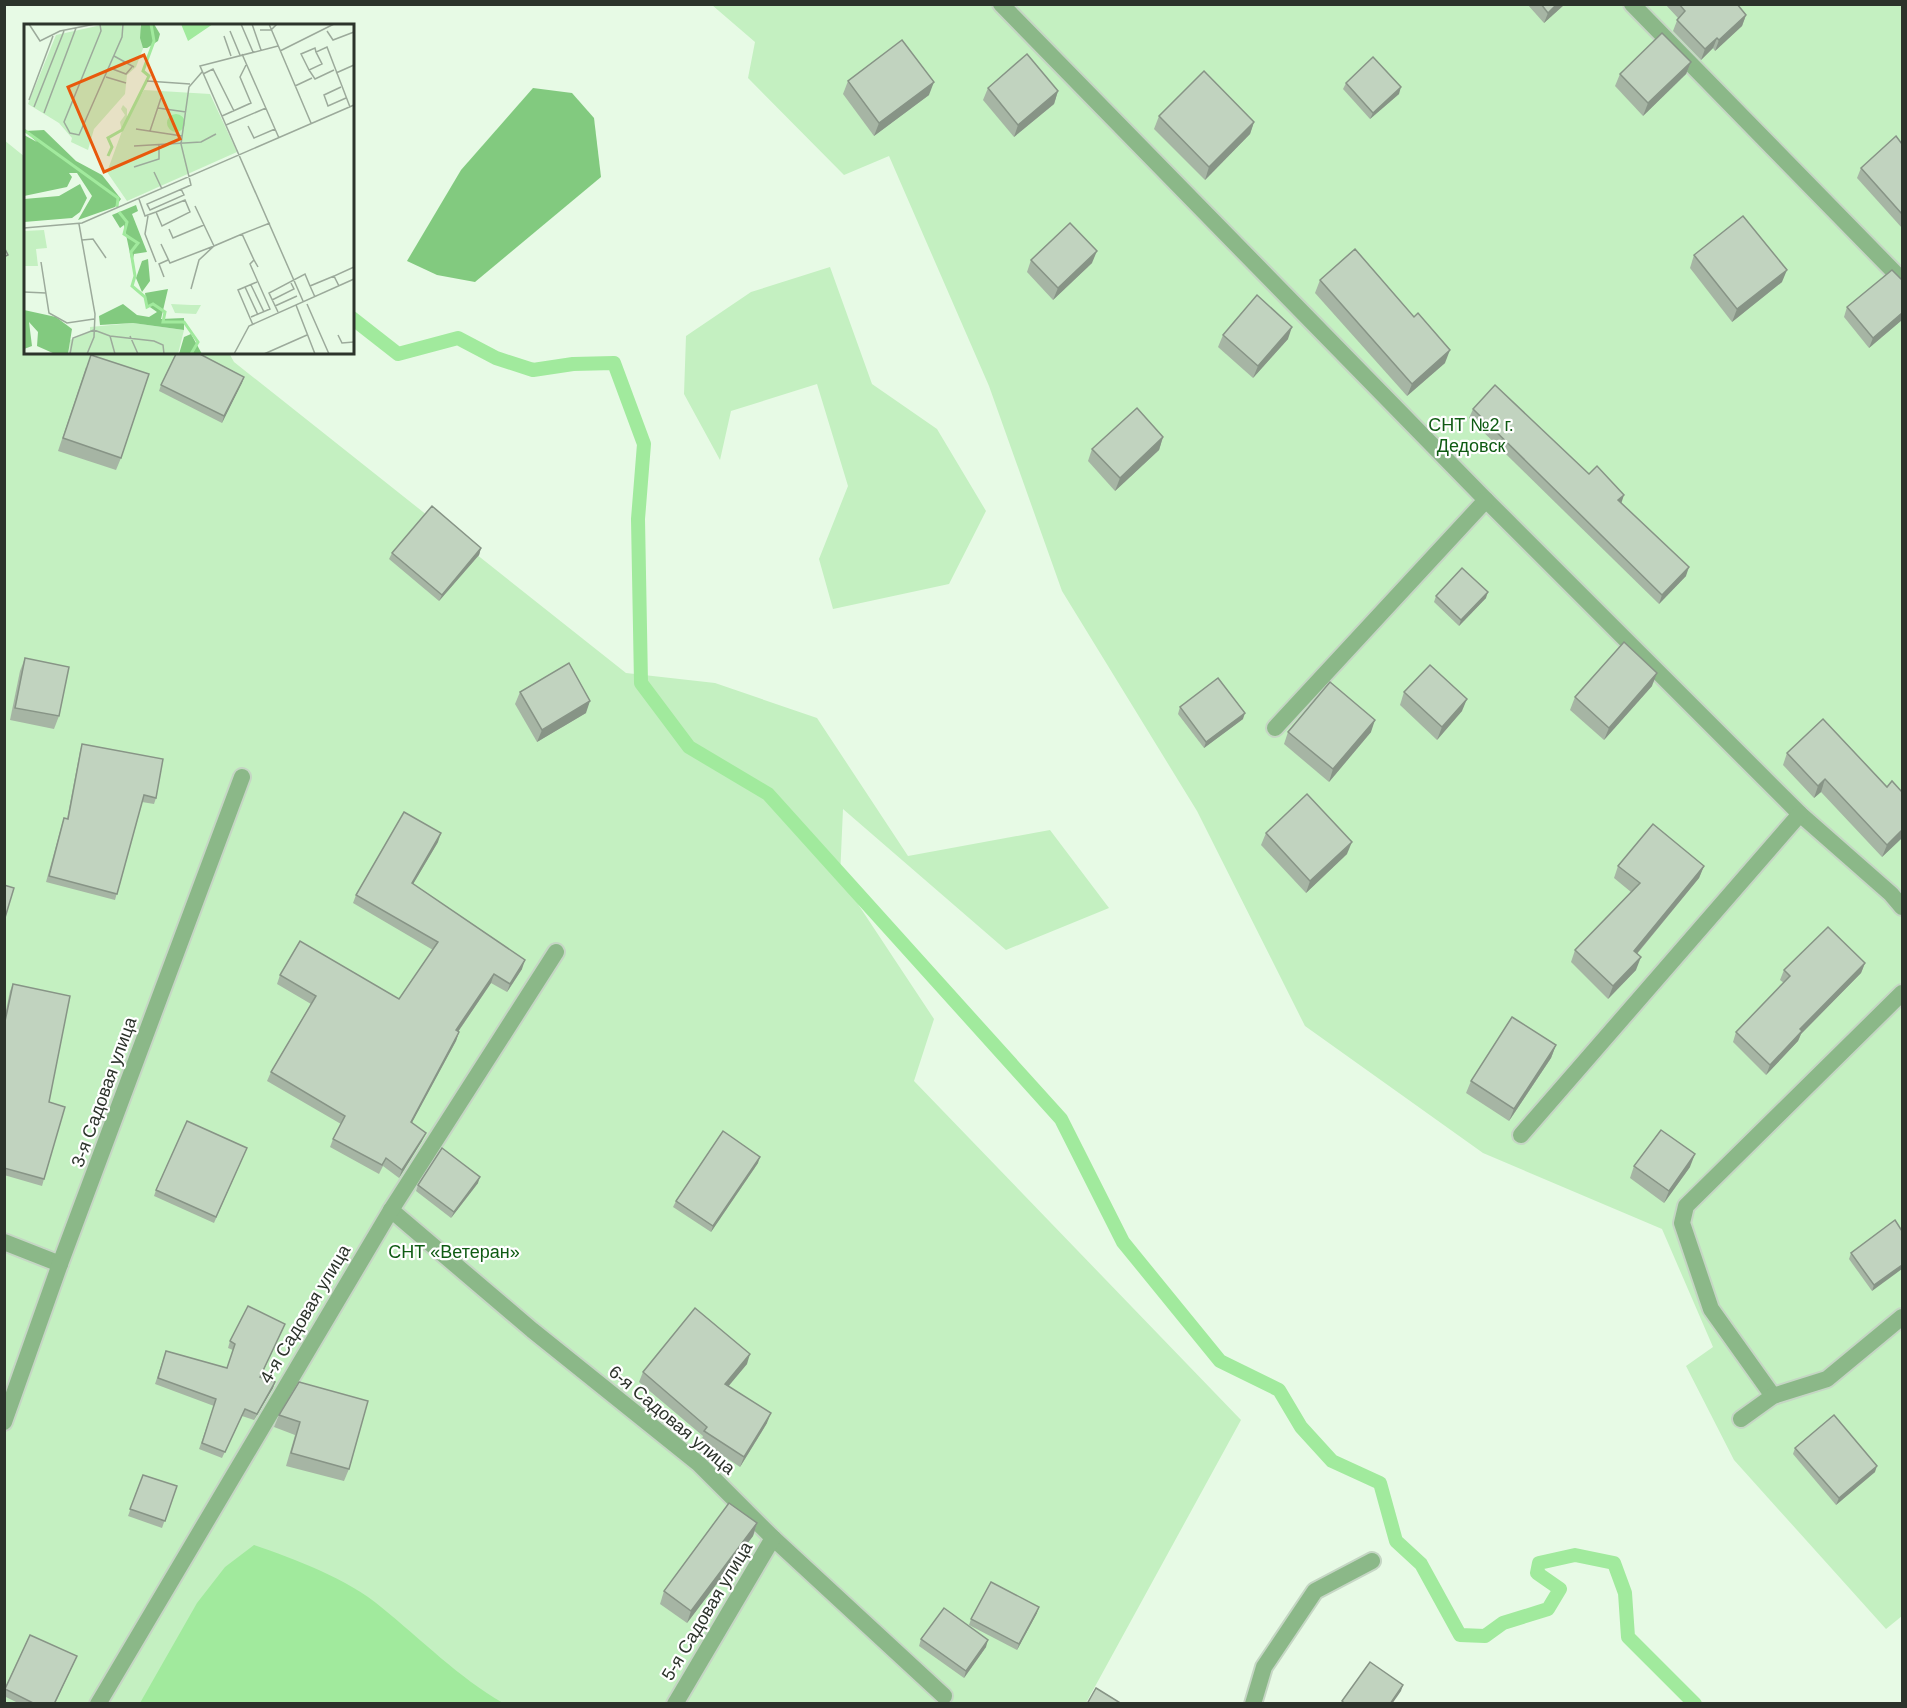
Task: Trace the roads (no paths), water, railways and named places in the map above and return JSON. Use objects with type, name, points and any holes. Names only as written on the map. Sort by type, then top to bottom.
[{"type":"street","points":[[1002,4],[1486,500],[1800,814],[1891,894],[1902,907]]},
{"type":"street","points":[[1632,4],[1902,280]]},
{"type":"street","points":[[1275,728],[1486,500]]},
{"type":"street","name":"3-я Садовая улица","points":[[4,1422],[60,1264],[242,777]]},
{"type":"street","points":[[1521,1135],[1800,814]]},
{"type":"street","name":"4-я Садовая улица","points":[[98,1704],[391,1210],[556,952]]},
{"type":"street","points":[[1773,1396],[1711,1309],[1682,1223],[1686,1206],[1902,993]]},
{"type":"street","name":"6-я Садовая улица","points":[[391,1210],[532,1330],[699,1464],[773,1538],[944,1696]]},
{"type":"street","points":[[4,1242],[60,1264]]},
{"type":"street","points":[[1741,1419],[1773,1396],[1827,1379],[1902,1317]]},
{"type":"street","name":"5-я Садовая улица","points":[[675,1704],[773,1538]]},
{"type":"street","points":[[1252,1704],[1264,1667],[1315,1591],[1372,1561]]},
{"type":"waterway","points":[[354,320],[398,354],[458,338],[496,358],[533,370],[573,364],[614,363],[644,444],[638,519],[641,683],[689,747],[768,794],[1061,1119],[1123,1242],[1220,1361],[1279,1390],[1301,1427],[1332,1461],[1380,1483],[1396,1541],[1421,1564],[1460,1635],[1485,1636],[1503,1623],[1548,1609],[1560,1589],[1537,1573],[1539,1563],[1575,1555],[1614,1563],[1625,1593],[1628,1637],[1695,1704]]},
{"type":"park label","name":"СНТ №2 г. Дедовск","points":[[1471,435]]},
{"type":"park label","name":"СНТ «Ветеран»","points":[[454,1252]]}]
